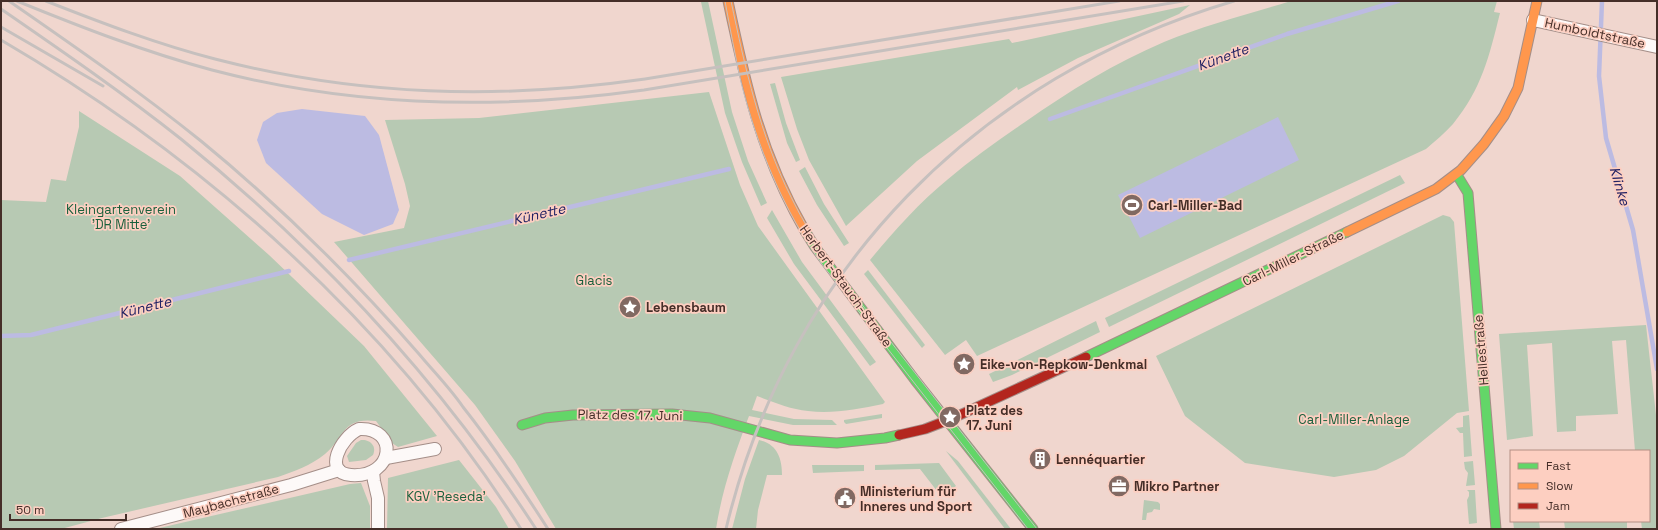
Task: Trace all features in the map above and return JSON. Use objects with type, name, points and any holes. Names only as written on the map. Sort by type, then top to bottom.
[{"type":"street","name":"Herbert-Stauch-Straße","points":[[728,1],[757,125],[778,178],[799,221],[815,247],[915,380],[1033,529]]},
{"type":"street","name":"Carl-Miller-Straße","points":[[948,420],[1141,332],[1436,189],[1456,175],[1478,152],[1508,111],[1518,86],[1537,1]]},
{"type":"street","name":"Humboldtstraße","points":[[1533,20],[1657,47]]},
{"type":"street","name":"Hellestraße","points":[[1456,175],[1468,193],[1496,529]]},
{"type":"street","name":"Platz des 17. Juni","points":[[522,425],[545,418],[573,414],[672,414],[710,418],[790,440],[831,443],[885,438],[925,429],[948,420]]},
{"type":"street","points":[[359,429],[374,431],[381,436],[385,442],[387,450],[386,458],[379,468],[373,472],[353,475],[345,474],[339,470],[336,461],[337,454],[346,438],[352,432],[359,429]]},
{"type":"street","points":[[386,458],[435,449]]},
{"type":"street","name":"Maybachstraße","points":[[121,529],[291,485],[339,470]]},
{"type":"street","points":[[373,472],[378,498],[378,529]]},
{"type":"green space","points":[[708,1],[732,112],[748,161],[767,203],[761,206],[742,162],[725,113],[701,2]]},
{"type":"green space","name":"Carl-Miller-Bad","points":[[1291,1],[1497,1],[1494,12],[1500,13],[1488,58],[1478,85],[1471,98],[1453,124],[1426,149],[977,356],[966,340],[945,355],[870,260],[916,208],[947,180],[995,143],[1058,99],[1110,68],[1146,50],[1180,36]]},
{"type":"green space","points":[[1190,5],[1179,14],[1078,58],[1018,90],[1017,87],[917,161],[846,226],[809,160],[797,129],[781,77],[1009,39],[1012,43]]},
{"type":"green space","points":[[775,83],[786,123],[800,160],[796,162],[787,143],[770,84]]},
{"type":"green space","name":"Glacis","points":[[709,92],[740,185],[758,226],[885,402],[883,404],[855,409],[817,412],[788,407],[757,396],[752,410],[794,419],[832,420],[837,425],[793,425],[749,416],[730,472],[716,529],[556,529],[515,461],[475,405],[334,242],[404,228],[410,206],[405,184],[385,120],[479,118]]},
{"type":"green space","name":"Kleingartenverein 'DR Mitte'","points":[[79,111],[180,176],[269,255],[364,346],[437,436],[398,447],[392,443],[376,421],[357,422],[350,425],[332,447],[314,462],[278,477],[61,529],[1,529],[1,200],[46,202],[51,179],[66,181],[79,127]]},
{"type":"green space","points":[[805,167],[824,204],[849,243],[844,246],[817,205],[799,171]]},
{"type":"green space","points":[[1400,175],[1405,183],[1109,327],[1105,318]]},
{"type":"green space","points":[[772,210],[802,262],[876,362],[870,366],[794,264],[767,218]]},
{"type":"green space","name":"Carl-Miller-Anlage","points":[[1443,215],[1450,217],[1454,222],[1469,411],[1457,413],[1404,456],[1376,470],[1334,477],[1245,463],[1185,416],[1156,356]]},
{"type":"green space","points":[[868,270],[925,345],[922,348],[864,274]]},
{"type":"green space","points":[[1096,321],[1100,332],[1012,375],[993,382],[989,374]]},
{"type":"green space","points":[[1646,325],[1657,424],[1657,529],[1642,529],[1641,522],[1650,522],[1650,450],[1635,450],[1626,340],[1612,341],[1618,414],[1576,416],[1576,431],[1557,432],[1552,343],[1527,345],[1533,436],[1507,440],[1499,334]]},
{"type":"green space","points":[[882,414],[882,418],[846,424],[844,422],[844,420]]},
{"type":"green space","points":[[1469,415],[1472,456],[1464,457],[1463,433],[1460,433],[1456,428],[1463,427],[1463,416]]},
{"type":"green space","points":[[361,440],[372,444],[374,449],[373,455],[366,460],[349,462],[347,456],[356,443]]},
{"type":"green space","points":[[759,440],[774,448],[781,463],[782,475],[767,475],[758,510],[756,529],[732,529],[745,479]]},
{"type":"green space","points":[[946,451],[958,461],[1011,529],[1005,529]]},
{"type":"green space","name":"KGV 'Reseda'","points":[[459,460],[496,507],[509,529],[387,529],[388,478]]},
{"type":"green space","points":[[1473,461],[1475,485],[1466,486],[1468,473],[1465,469],[1464,462]]},
{"type":"green space","points":[[939,463],[956,486],[947,493],[943,487],[937,491],[920,469],[875,470],[875,465]]},
{"type":"green space","points":[[812,465],[864,465],[864,471],[813,473]]},
{"type":"green space","points":[[361,483],[370,506],[370,529],[155,529],[350,484]]},
{"type":"green space","points":[[1467,490],[1475,490],[1477,523],[1469,524],[1467,500],[1469,492]]},
{"type":"green space","points":[[1144,500],[1158,502],[1160,504],[1160,510],[1154,509],[1152,512],[1147,513],[1146,520],[1142,520]]},
{"type":"green space","points":[[1513,522],[1539,522],[1540,529],[1514,529]]},
{"type":"green space","points":[[1564,522],[1627,522],[1627,529],[1565,529]]},
{"type":"water","points":[[302,109],[365,116],[379,135],[399,210],[393,224],[364,235],[322,214],[266,163],[257,140],[263,122],[277,113]]},
{"type":"water","points":[[1278,117],[1299,160],[1140,238],[1118,195]]},
{"type":"waterway","name":"Künette","points":[[1050,119],[1287,34],[1398,1]]},
{"type":"waterway","name":"Klinke","points":[[1602,1],[1599,76],[1606,138],[1633,230],[1657,369]]},
{"type":"waterway","name":"Künette","points":[[349,260],[729,169]]},
{"type":"waterway","name":"Künette","points":[[1,336],[31,335],[289,271]]},
{"type":"tram line","points":[[725,1],[741,82],[755,130],[763,153],[783,199],[807,242],[821,263],[1028,529]]},
{"type":"tram line","points":[[731,1],[748,76],[762,125],[780,174],[800,215],[844,281],[1037,529]]},
{"type":"railway","points":[[9,1],[178,122],[259,190],[287,216],[368,297],[453,393],[517,482],[548,529]]},
{"type":"railway","points":[[17,1],[89,30],[162,55],[212,70],[265,82],[319,92],[373,98],[481,102],[536,101],[644,90],[1183,1]]},
{"type":"railway","points":[[46,1],[172,47],[215,59],[269,71],[322,81],[376,87],[429,91],[482,92],[590,86],[645,79],[1119,1]]},
{"type":"railway","points":[[726,529],[755,435],[796,347],[847,267],[908,196],[978,132],[1056,79],[1142,35],[1234,1]]},
{"type":"railway","points":[[1,9],[92,72],[181,139],[281,226],[374,320],[418,370],[499,474],[536,529]]},
{"type":"railway","points":[[1,27],[103,86]]},
{"type":"railway","points":[[1,40],[77,87],[151,139],[222,194],[290,254],[354,317],[414,384],[470,455],[521,529]]},
{"type":"traffic: fast","points":[[1457,175],[1468,193],[1496,529]]},
{"type":"traffic: fast","points":[[805,231],[815,247],[915,380],[1033,529]]},
{"type":"traffic: fast","points":[[1086,357],[1347,232]]},
{"type":"traffic: fast","points":[[522,425],[545,418],[573,415],[672,414],[710,418],[790,440],[837,443],[899,435]]},
{"type":"traffic: slow","points":[[728,1],[741,62],[766,147],[777,175],[805,231]]},
{"type":"traffic: slow","points":[[1347,232],[1436,189],[1461,170],[1484,144],[1504,116],[1518,88],[1537,1]]},
{"type":"traffic: jam","points":[[899,435],[925,429],[951,419],[1086,357]]},
{"type":"place","name":"Carl-Miller-Bad","points":[[1132,205]]},
{"type":"place","name":"Lebensbaum","points":[[630,307]]},
{"type":"place","name":"Eike-von-Repkow-Denkmal","points":[[964,364]]},
{"type":"place","name":"Platz des 17. Juni","points":[[950,417]]},
{"type":"place","name":"Lennéquartier","points":[[1040,459]]},
{"type":"place","name":"Mikro Partner","points":[[1119,486]]},
{"type":"place","name":"Ministerium für Inneres und Sport","points":[[845,498]]}]
